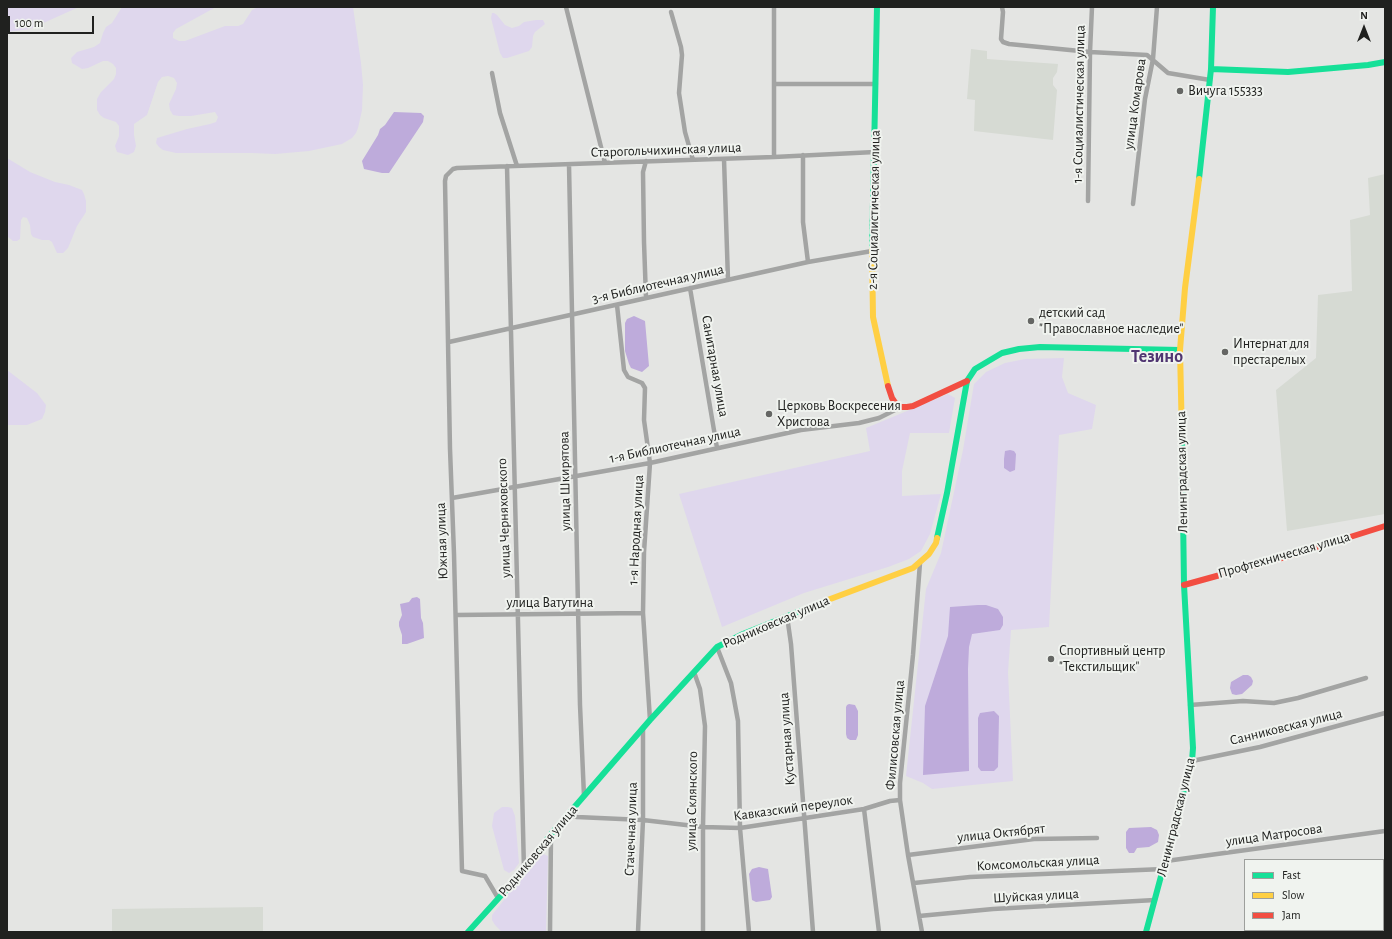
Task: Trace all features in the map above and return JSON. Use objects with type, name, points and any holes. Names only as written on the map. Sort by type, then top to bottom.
[{"type":"street","points":[[566,7],[605,163]]},
{"type":"street","points":[[774,7],[774,157]]},
{"type":"street","name":"2-я Социалистическая улица","points":[[877,7],[872,251],[873,317],[886,380],[892,398],[896,404],[901,407]]},
{"type":"street","points":[[1002,7],[1001,39],[1003,42],[1015,45],[1090,52],[1147,55],[1168,73],[1210,80]]},
{"type":"street","name":"1-я Социалистическая улица","points":[[1088,201],[1092,7]]},
{"type":"street","name":"улица Комарова","points":[[1133,204],[1145,99],[1153,59],[1157,7]]},
{"type":"street","name":"Ленинградская улица","points":[[1146,932],[1192,761],[1193,748],[1184,585],[1180,350],[1184,288],[1196,209],[1210,80],[1213,7]]},
{"type":"street","points":[[671,12],[681,47],[682,55],[679,93],[684,128],[693,160]]},
{"type":"street","points":[[1211,69],[1288,72],[1368,65],[1385,62]]},
{"type":"street","points":[[492,73],[500,113],[517,166]]},
{"type":"street","points":[[775,84],[876,84]]},
{"type":"street","name":"Старогольчихинская улица","points":[[457,168],[568,165],[875,152]]},
{"type":"street","points":[[802,155],[802,222],[808,262]]},
{"type":"street","points":[[724,159],[728,280]]},
{"type":"street","points":[[646,162],[643,172],[646,298]]},
{"type":"street","name":"улица Шкирятова","points":[[568,165],[580,705],[584,796]]},
{"type":"street","name":"улица Черняховского","points":[[507,166],[524,870]]},
{"type":"street","name":"Южная улица","points":[[457,168],[449,172],[444,181],[462,871],[485,876],[498,898]]},
{"type":"street","name":"3-я Библиотечная улица","points":[[449,342],[808,262],[872,251]]},
{"type":"street","name":"Санитарная улица","points":[[690,288],[717,448]]},
{"type":"street","name":"1-я Народная улица","points":[[617,305],[624,370],[628,377],[644,385],[644,420],[650,463],[644,552],[643,614],[650,720]]},
{"type":"street","points":[[901,407],[913,406],[967,381],[976,369],[987,360],[1002,353],[1020,349],[1040,347],[1180,350]]},
{"type":"street","name":"Родниковская улица","points":[[468,932],[524,870],[551,834],[643,728],[717,647],[743,634],[787,616],[867,584],[913,568],[930,554],[936,543],[947,493],[967,381]]},
{"type":"street","name":"1-я Библиотечная улица","points":[[452,498],[650,463],[801,430],[859,423],[878,418],[901,407]]},
{"type":"street","name":"Профтехническая улица","points":[[1184,585],[1296,554],[1385,526]]},
{"type":"street","name":"Филисовская улица","points":[[920,563],[913,655],[901,759],[900,800],[922,932]]},
{"type":"street","name":"улица Ватутина","points":[[456,615],[578,613],[643,614]]},
{"type":"street","name":"Кустарная улица","points":[[787,616],[791,644],[813,932]]},
{"type":"street","points":[[717,647],[730,683],[738,721],[740,828],[749,932]]},
{"type":"street","name":"улица Склянского","points":[[694,672],[700,689],[705,726],[702,827],[702,932]]},
{"type":"street","points":[[1190,705],[1243,701],[1274,703],[1298,698],[1366,678]]},
{"type":"street","name":"Санниковская улица","points":[[1192,761],[1260,747],[1385,713]]},
{"type":"street","name":"Стачечная улица","points":[[638,932],[643,820],[643,728]]},
{"type":"street","name":"Кавказский переулок","points":[[568,815],[578,817],[643,820],[702,827],[740,828],[864,809],[900,800]]},
{"type":"street","points":[[864,809],[879,932]]},
{"type":"street","name":"улица Матросова","points":[[1166,861],[1385,831]]},
{"type":"street","points":[[550,932],[551,834]]},
{"type":"street","name":"улица Октябрят","points":[[908,855],[1034,839],[1097,838]]},
{"type":"street","name":"Комсомольская улица","points":[[914,883],[970,877],[1164,868]]},
{"type":"street","name":"Шуйская улица","points":[[919,916],[1008,908],[1155,900]]},
{"type":"shaded area","points":[[7,7],[79,7],[30,29],[7,32]]},
{"type":"shaded area","points":[[122,7],[216,7],[176,29],[173,33],[173,38],[179,41],[185,41],[225,26],[238,26],[243,24],[252,10],[258,7],[353,7],[363,85],[362,110],[356,133],[352,138],[342,144],[309,151],[275,154],[176,153],[163,150],[156,143],[157,138],[216,122],[218,117],[215,112],[191,116],[173,115],[169,104],[176,89],[177,83],[174,78],[168,76],[162,77],[158,82],[147,115],[134,124],[136,146],[134,152],[128,155],[117,152],[115,146],[119,136],[119,126],[116,122],[104,118],[97,110],[97,99],[101,92],[114,79],[116,68],[108,61],[103,61],[88,68],[82,69],[72,63],[71,58],[77,52],[94,47],[100,43],[106,27],[112,23]]},
{"type":"shaded area","points":[[492,13],[497,15],[505,25],[512,28],[519,26],[524,22],[536,20],[543,20],[545,24],[535,32],[532,47],[529,51],[503,58],[500,53],[491,18]]},
{"type":"shaded area","points":[[971,49],[987,51],[987,59],[1058,64],[1057,72],[1053,78],[1053,85],[1057,90],[1053,140],[974,131],[975,100],[967,99]]},
{"type":"shaded area","points":[[394,112],[421,113],[424,116],[423,122],[389,173],[364,169],[362,161],[380,129],[385,125]]},
{"type":"shaded area","points":[[7,158],[30,172],[55,182],[82,190],[86,201],[86,212],[77,226],[68,248],[63,253],[57,253],[52,242],[49,240],[42,240],[33,237],[27,218],[23,217],[21,220],[20,239],[13,241],[7,236]]},
{"type":"shaded area","points":[[1385,174],[1385,514],[1287,531],[1276,390],[1316,358],[1318,295],[1352,291],[1350,220],[1370,215],[1368,178]]},
{"type":"shaded area","points":[[634,316],[645,321],[649,366],[642,372],[631,368],[625,351],[625,323],[627,319]]},
{"type":"shaded area","points":[[1064,358],[1062,377],[1068,393],[1096,405],[1092,429],[1059,435],[1049,627],[1011,630],[1008,672],[1013,781],[932,789],[923,783],[906,776],[926,589],[941,553],[963,450],[974,384],[986,372],[1005,363],[1025,359]]},
{"type":"shaded area","points":[[7,370],[37,393],[46,405],[42,419],[27,425],[7,425]]},
{"type":"shaded area","points":[[948,394],[955,398],[949,433],[910,433],[902,471],[902,496],[941,494],[930,534],[921,551],[909,559],[804,593],[722,627],[679,494],[870,451],[866,428]]},
{"type":"shaded area","points":[[1005,451],[1014,451],[1016,454],[1015,470],[1010,472],[1004,468],[1004,459]]},
{"type":"shaded area","points":[[417,597],[420,599],[424,638],[407,644],[402,644],[402,635],[399,626],[402,615],[400,604],[409,602],[412,598]]},
{"type":"shaded area","points":[[986,605],[998,609],[1003,617],[1003,625],[1000,630],[972,634],[969,647],[968,669],[969,771],[923,775],[925,706],[948,636],[950,607]]},
{"type":"shaded area","points":[[1243,675],[1248,675],[1251,677],[1253,681],[1252,685],[1242,694],[1232,694],[1230,688],[1231,682]]},
{"type":"shaded area","points":[[849,704],[855,705],[858,711],[858,735],[856,740],[850,740],[847,738],[846,734],[846,707]]},
{"type":"shaded area","points":[[994,711],[999,716],[998,767],[994,771],[981,771],[978,767],[978,718],[980,713]]},
{"type":"shaded area","points":[[502,807],[512,808],[515,816],[519,863],[514,870],[509,873],[504,870],[492,826],[494,813]]},
{"type":"shaded area","points":[[1151,827],[1157,830],[1159,835],[1158,842],[1149,847],[1137,848],[1134,853],[1129,853],[1126,848],[1126,832],[1129,828]]},
{"type":"shaded area","points":[[543,854],[548,856],[546,932],[502,932],[492,920],[492,915],[538,857]]},
{"type":"shaded area","points":[[759,867],[768,869],[772,897],[770,900],[756,902],[752,900],[749,874],[752,869]]},
{"type":"shaded area","points":[[263,907],[263,932],[112,932],[112,909]]},
{"type":"traffic: fast","points":[[872,250],[877,7]]},
{"type":"traffic: fast","points":[[1199,179],[1211,69],[1213,7]]},
{"type":"traffic: fast","points":[[1211,69],[1288,72],[1368,65],[1385,62]]},
{"type":"traffic: fast","points":[[937,538],[947,493],[967,381],[975,369],[1002,353],[1019,349],[1040,347],[1180,350]]},
{"type":"traffic: fast","points":[[1146,932],[1192,761],[1193,748],[1184,585],[1182,439]]},
{"type":"traffic: fast","points":[[468,932],[524,870],[551,834],[650,720],[717,647],[743,634],[825,601]]},
{"type":"traffic: slow","points":[[1182,439],[1180,350],[1185,288],[1199,179]]},
{"type":"traffic: slow","points":[[872,250],[873,317],[888,386]]},
{"type":"traffic: slow","points":[[825,601],[913,568],[929,554],[936,543],[937,538]]},
{"type":"traffic: jam","points":[[888,386],[892,398],[896,404],[901,407],[907,407],[913,406],[967,381]]},
{"type":"traffic: jam","points":[[1184,585],[1296,554],[1385,526]]},
{"type":"place","name":"Вичуга 155333","points":[[1180,91]]},
{"type":"place","name":"детский сад \"Православное наследие\"","points":[[1031,321]]},
{"type":"place","name":"Интернат для престарелых","points":[[1225,352]]},
{"type":"place","name":"Церковь Воскресения Христова","points":[[769,414]]},
{"type":"place","name":"Спортивный центр \"Текстильщик\"","points":[[1051,659]]},
{"type":"district","name":"Тезино","points":[[1157,357]]}]
